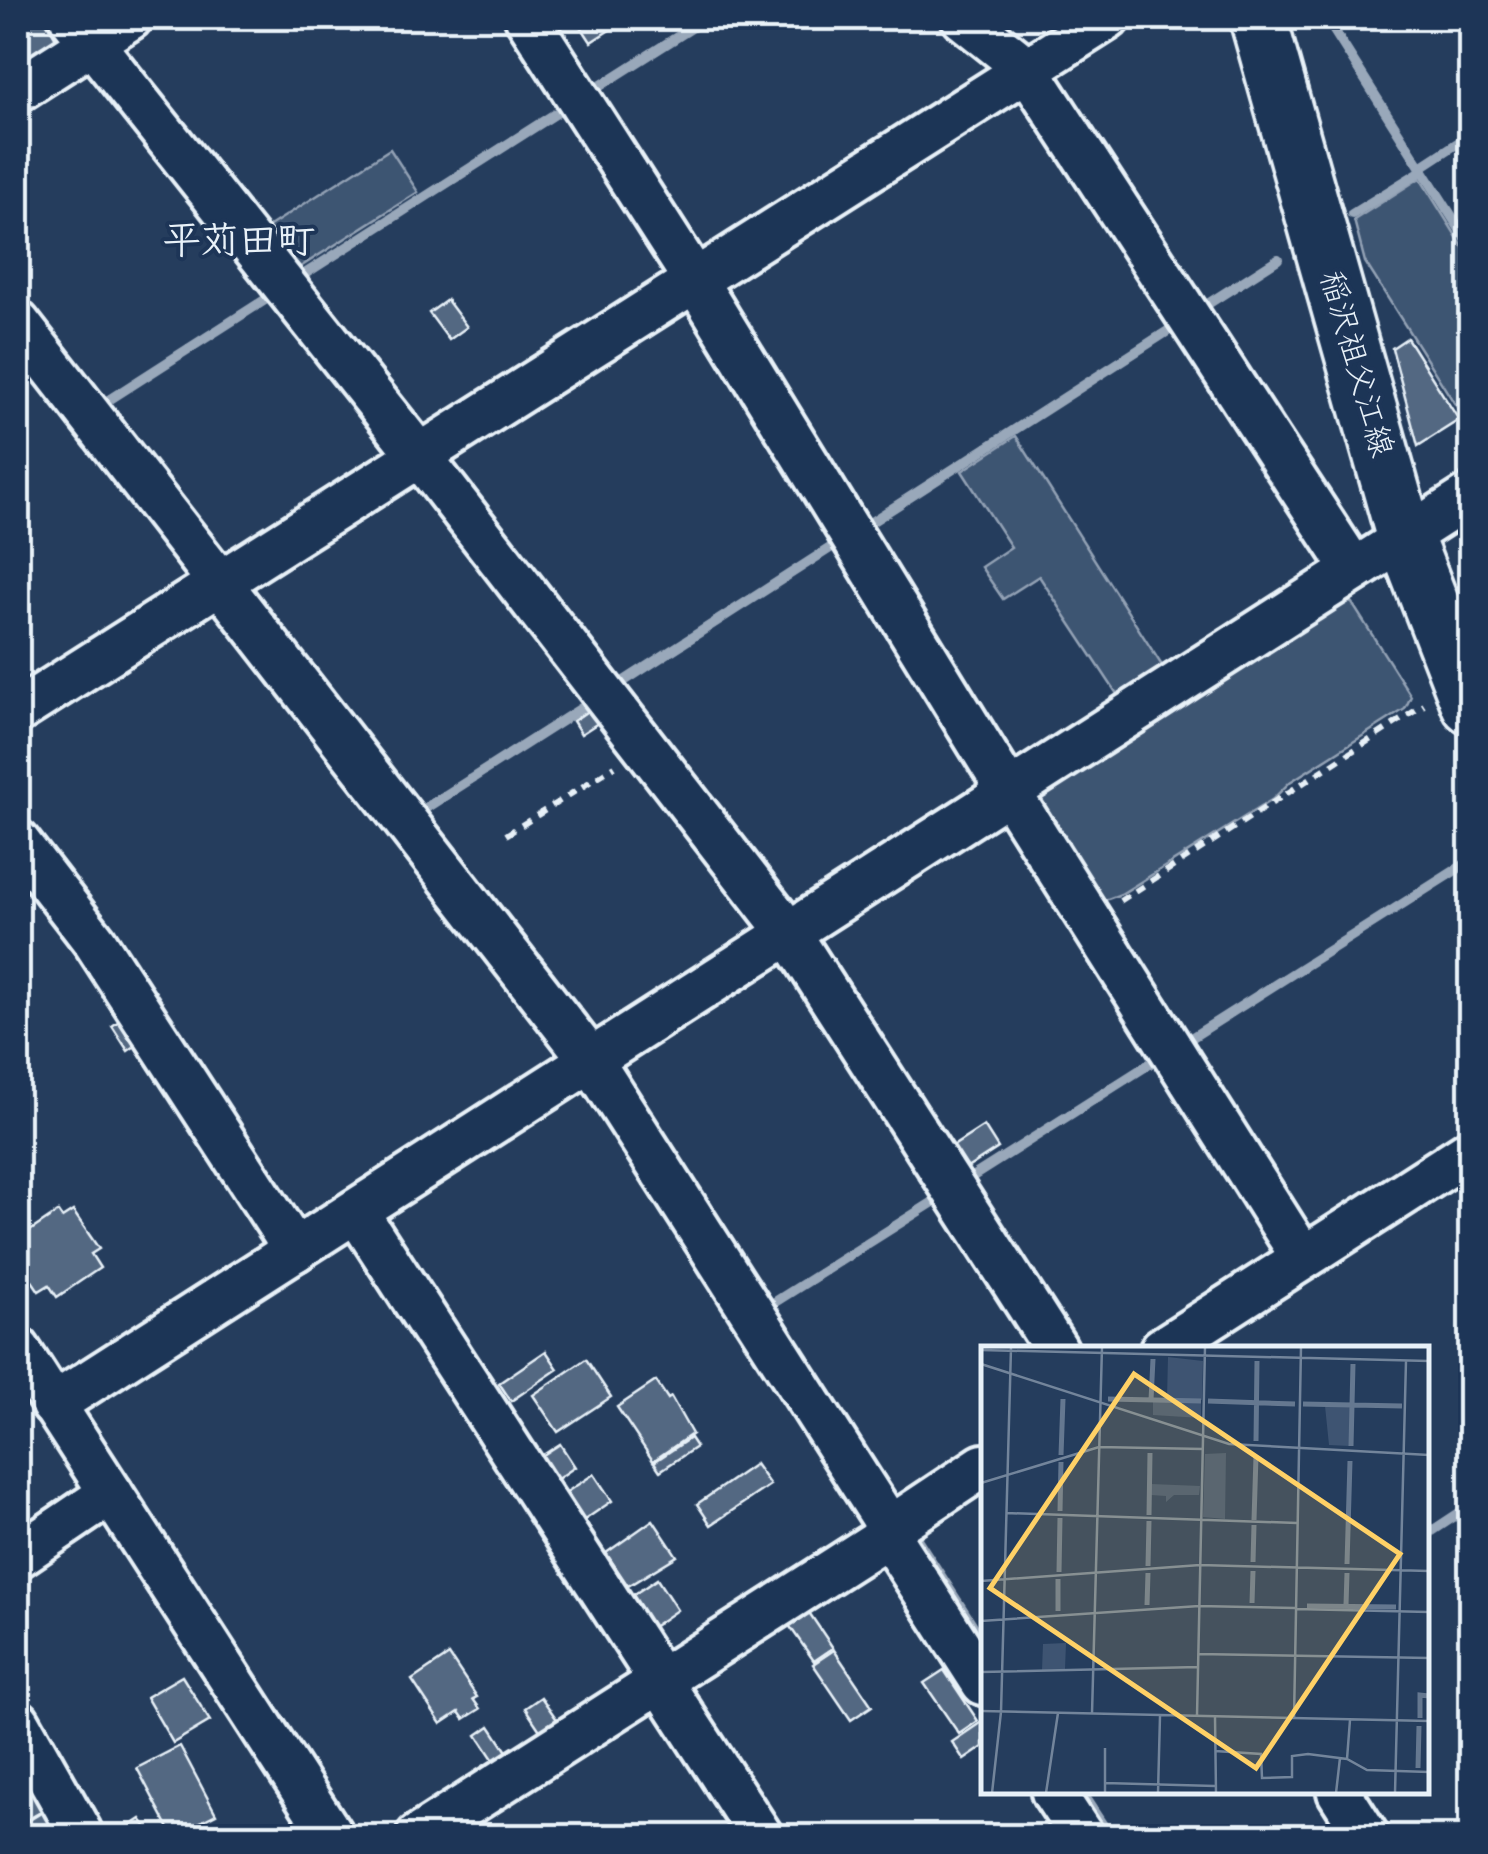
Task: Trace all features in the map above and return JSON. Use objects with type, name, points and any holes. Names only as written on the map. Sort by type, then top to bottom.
[{"type":"main road","name":"稲沢祖父江線","points":[[1258,18],[1405,538],[1465,694]]},
{"type":"street","points":[[18,90],[82,30],[130,18]]},
{"type":"street","points":[[527,18],[695,280],[1009,792],[1304,1258]]},
{"type":"street","points":[[963,18],[1026,69],[1354,570]]},
{"type":"street","points":[[18,711],[1108,18]]},
{"type":"street","points":[[82,30],[419,455],[789,933],[1054,1346]]},
{"type":"street","points":[[18,323],[592,1060],[981,1680]]},
{"type":"street","points":[[53,1405],[1470,496]]},
{"type":"street","points":[[18,842],[94,942],[295,1250]]},
{"type":"street","points":[[1167,1346],[1470,1151]]},
{"type":"street","points":[[356,1211],[761,1836]]},
{"type":"street","points":[[18,1349],[332,1836]]},
{"type":"street","points":[[418,1836],[660,1682],[981,1467]]},
{"type":"street","points":[[18,1556],[110,1493]]},
{"type":"street","points":[[18,1722],[80,1832],[75,1836]]},
{"type":"street","points":[[1054,1794],[1082,1836]]},
{"type":"street","points":[[1340,1794],[1368,1836]]},
{"type":"path","points":[[1087,916],[1127,898],[1301,782],[1465,694]]},
{"type":"path","points":[[506,835],[644,746]]},
{"type":"shaded area","points":[[390,149],[418,192],[294,271],[265,229]]},
{"type":"shaded area","points":[[1420,178],[1470,258],[1470,428],[1365,262],[1354,220]]},
{"type":"shaded area","points":[[1016,436],[1168,675],[1123,703],[1039,576],[1003,599],[981,567],[1011,547],[962,471]]},
{"type":"shaded area","points":[[1334,598],[1352,603],[1411,696],[1405,709],[1290,782],[1273,799],[1121,894],[1092,905],[1030,790]]},
{"type":"building","points":[[18,18],[44,18],[57,40],[32,59],[18,40]]},
{"type":"building","points":[[581,18],[628,18],[591,42],[578,22]]},
{"type":"building","points":[[447,300],[467,327],[449,340],[429,313]]},
{"type":"building","points":[[1407,338],[1459,420],[1418,446],[1392,348]]},
{"type":"building","points":[[592,708],[601,721],[581,734],[573,721]]},
{"type":"building","points":[[122,1019],[138,1044],[128,1051],[112,1026]]},
{"type":"building","points":[[984,1126],[998,1148],[964,1170],[950,1148]]},
{"type":"building","points":[[73,1211],[99,1249],[91,1254],[100,1268],[57,1297],[49,1285],[39,1291],[20,1263],[25,1260],[18,1251],[24,1247],[18,1239],[58,1212],[62,1218]]},
{"type":"building","points":[[546,1351],[558,1369],[511,1401],[499,1383]]},
{"type":"building","points":[[586,1359],[611,1397],[558,1432],[533,1395]]},
{"type":"building","points":[[656,1381],[668,1399],[671,1397],[692,1434],[653,1461],[617,1407]]},
{"type":"building","points":[[690,1438],[696,1447],[660,1471],[654,1462]]},
{"type":"building","points":[[560,1444],[575,1467],[556,1480],[540,1457]]},
{"type":"building","points":[[755,1464],[770,1485],[711,1525],[697,1504]]},
{"type":"building","points":[[594,1474],[612,1501],[580,1523],[562,1495]]},
{"type":"building","points":[[653,1520],[677,1556],[628,1586],[606,1553]]},
{"type":"building","points":[[657,1579],[677,1610],[648,1630],[627,1599]]},
{"type":"building","points":[[806,1608],[833,1648],[814,1661],[786,1621]]},
{"type":"building","points":[[834,1650],[872,1706],[851,1720],[813,1664]]},
{"type":"building","points":[[449,1655],[477,1697],[473,1699],[480,1709],[464,1719],[459,1712],[441,1724],[412,1680]]},
{"type":"building","points":[[944,1670],[978,1721],[959,1734],[924,1683]]},
{"type":"building","points":[[182,1676],[210,1721],[173,1743],[146,1697]]},
{"type":"building","points":[[541,1697],[558,1721],[541,1732],[525,1708]]},
{"type":"building","points":[[981,1722],[981,1748],[964,1760],[952,1742]]},
{"type":"building","points":[[490,1726],[508,1753],[495,1762],[477,1735]]},
{"type":"building","points":[[18,1741],[51,1806],[18,1825]]},
{"type":"building","points":[[180,1746],[216,1814],[173,1836],[137,1768]]},
{"type":"building","points":[[51,1807],[64,1830],[52,1836],[22,1836],[18,1827]]},
{"type":"building","points":[[141,1819],[153,1836],[115,1836]]},
{"type":"waterway","points":[[589,93],[707,18]]},
{"type":"waterway","points":[[1326,18],[1470,245]]},
{"type":"waterway","points":[[300,277],[569,105]]},
{"type":"waterway","points":[[1421,167],[1470,135]]},
{"type":"waterway","points":[[1352,214],[1423,170]]},
{"type":"waterway","points":[[1203,307],[1278,259]]},
{"type":"waterway","points":[[18,292],[33,313]]},
{"type":"waterway","points":[[104,403],[271,296]]},
{"type":"waterway","points":[[865,526],[1171,329]]},
{"type":"waterway","points":[[618,685],[841,541]]},
{"type":"waterway","points":[[418,813],[591,702]]},
{"type":"waterway","points":[[1180,1045],[1470,861]]},
{"type":"waterway","points":[[967,1180],[1162,1056]]},
{"type":"waterway","points":[[767,1307],[938,1199]]},
{"type":"waterway","points":[[1428,1534],[1470,1506]]},
{"type":"waterway","points":[[912,1531],[981,1638]]},
{"type":"waterway","points":[[1082,1794],[1110,1836]]},
{"type":"district","name":"平苅田町","points":[[239,242]]}]
